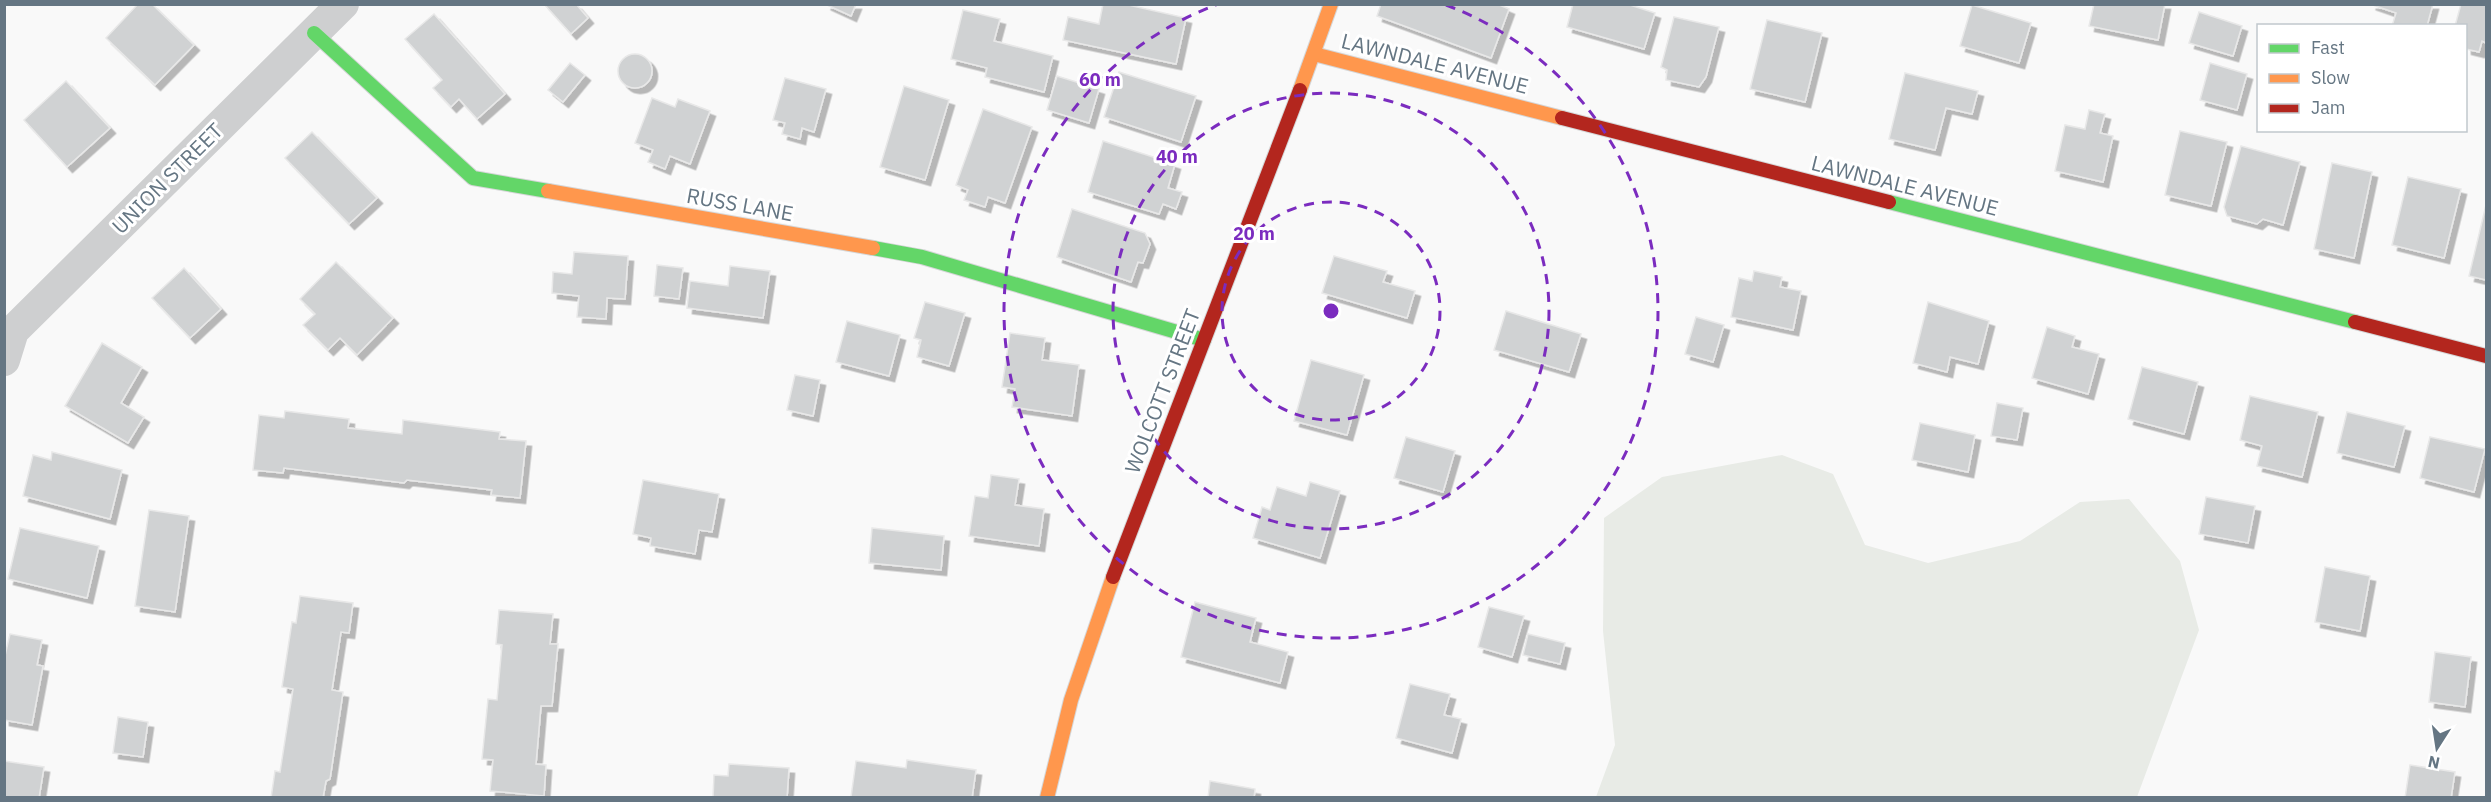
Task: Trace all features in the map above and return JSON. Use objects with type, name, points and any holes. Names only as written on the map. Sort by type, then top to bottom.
[{"type":"street","name":"UNION STREET","points":[[4,360],[13,331],[343,4]]},
{"type":"street","name":"WOLCOTT STREET","points":[[1047,798],[1071,700],[1103,604],[1314,54],[1330,4]]},
{"type":"street","name":"RUSS LANE","points":[[314,33],[473,178],[922,257],[1204,340]]},
{"type":"street","name":"LAWNDALE AVENUE","points":[[1314,54],[2487,357]]},
{"type":"shaded area","points":[[1782,455],[1833,474],[1865,545],[1928,563],[2020,541],[2080,502],[2129,499],[2180,561],[2199,630],[2137,797],[1596,797],[1615,745],[1603,631],[1604,518],[1662,477]]},
{"type":"building","points":[[138,4],[152,4],[194,45],[155,85],[106,38]]},
{"type":"building","points":[[544,4],[576,4],[588,18],[571,34]]},
{"type":"building","points":[[825,4],[856,4],[851,16]]},
{"type":"building","points":[[1103,4],[1124,4],[1186,18],[1176,64],[1063,40],[1068,17],[1099,24]]},
{"type":"building","points":[[1381,4],[1497,4],[1509,9],[1491,58],[1377,16]]},
{"type":"building","points":[[1573,4],[1627,4],[1655,13],[1644,49],[1567,27]]},
{"type":"building","points":[[2094,4],[2165,4],[2158,40],[2089,26]]},
{"type":"building","points":[[2370,4],[2433,4],[2428,24],[2393,24],[2396,13]]},
{"type":"building","points":[[2461,4],[2486,4],[2486,43],[2482,41],[2479,52],[2467,49],[2467,24],[2456,24]]},
{"type":"building","points":[[1972,5],[2031,23],[2019,63],[1960,46]]},
{"type":"building","points":[[963,10],[1000,19],[994,41],[1053,56],[1044,92],[985,77],[987,68],[951,59]]},
{"type":"building","points":[[2199,12],[2242,26],[2233,56],[2189,43]]},
{"type":"building","points":[[434,14],[505,94],[477,119],[459,99],[451,107],[433,88],[442,80],[405,39]]},
{"type":"building","points":[[1674,17],[1719,27],[1706,77],[1699,87],[1666,80],[1667,70],[1661,67]]},
{"type":"building","points":[[1767,20],[1822,33],[1805,102],[1750,89]]},
{"type":"building","points":[[635,54],[647,59],[652,71],[647,83],[635,88],[623,83],[618,71],[623,59]]},
{"type":"building","points":[[570,63],[585,75],[563,102],[548,90]]},
{"type":"building","points":[[2210,63],[2247,74],[2237,110],[2200,100]]},
{"type":"building","points":[[1119,72],[1196,96],[1181,142],[1104,117]]},
{"type":"building","points":[[1905,73],[1978,91],[1972,114],[1946,108],[1935,150],[1889,139]]},
{"type":"building","points":[[1057,76],[1099,89],[1089,123],[1047,110]]},
{"type":"building","points":[[785,78],[826,89],[814,132],[802,128],[800,139],[782,134],[785,123],[773,120]]},
{"type":"building","points":[[66,81],[110,128],[67,167],[24,120]]},
{"type":"building","points":[[904,86],[949,100],[925,180],[880,167]]},
{"type":"building","points":[[652,98],[675,107],[678,99],[710,111],[690,164],[670,156],[665,169],[648,162],[653,150],[635,143]]},
{"type":"building","points":[[983,109],[1032,127],[1005,203],[988,197],[985,207],[964,200],[968,190],[956,185]]},
{"type":"building","points":[[2089,110],[2105,114],[2100,133],[2113,136],[2103,182],[2055,171],[2065,125],[2085,129]]},
{"type":"building","points":[[2180,131],[2227,142],[2211,206],[2165,195]]},
{"type":"building","points":[[312,132],[377,198],[349,224],[285,158]]},
{"type":"building","points":[[1103,141],[1175,164],[1168,188],[1182,192],[1176,209],[1163,204],[1159,214],[1088,192]]},
{"type":"building","points":[[2241,146],[2300,162],[2283,225],[2263,219],[2257,224],[2227,216],[2224,207]]},
{"type":"building","points":[[2332,163],[2372,172],[2354,258],[2314,249]]},
{"type":"building","points":[[2408,177],[2461,189],[2444,258],[2392,245]]},
{"type":"building","points":[[2486,205],[2486,280],[2469,276]]},
{"type":"building","points":[[1072,209],[1145,233],[1150,244],[1143,263],[1138,262],[1131,282],[1057,257]]},
{"type":"building","points":[[574,252],[628,256],[625,299],[607,298],[606,319],[577,317],[579,296],[552,293],[553,272],[572,274]]},
{"type":"building","points":[[1334,256],[1387,271],[1383,282],[1415,291],[1407,318],[1322,293]]},
{"type":"building","points":[[336,262],[393,318],[357,355],[340,338],[328,350],[303,325],[315,314],[300,299]]},
{"type":"building","points":[[657,265],[683,268],[679,299],[654,296]]},
{"type":"building","points":[[730,266],[770,271],[763,318],[687,308],[690,281],[728,286]]},
{"type":"building","points":[[184,268],[221,309],[190,338],[152,298]]},
{"type":"building","points":[[1754,271],[1782,277],[1780,287],[1801,291],[1793,330],[1731,317],[1739,278],[1752,281]]},
{"type":"building","points":[[925,302],[965,313],[949,366],[917,357],[921,340],[914,338]]},
{"type":"building","points":[[1928,302],[1989,321],[1978,364],[1950,357],[1947,372],[1913,363]]},
{"type":"building","points":[[1506,311],[1581,334],[1569,372],[1494,350]]},
{"type":"building","points":[[1696,317],[1724,325],[1713,362],[1685,354]]},
{"type":"building","points":[[847,321],[900,335],[889,376],[836,362]]},
{"type":"building","points":[[2047,327],[2075,336],[2072,347],[2099,354],[2088,394],[2032,378]]},
{"type":"building","points":[[1010,333],[1045,338],[1042,360],[1079,365],[1072,416],[1012,407],[1015,389],[1002,387]]},
{"type":"building","points":[[102,343],[142,367],[121,403],[144,417],[128,443],[65,406]]},
{"type":"building","points":[[1311,360],[1364,375],[1347,435],[1294,421]]},
{"type":"building","points":[[2142,367],[2198,382],[2184,434],[2128,419]]},
{"type":"building","points":[[795,375],[820,380],[813,416],[787,410]]},
{"type":"building","points":[[2250,396],[2318,412],[2302,477],[2257,466],[2262,446],[2240,440]]},
{"type":"building","points":[[1997,403],[2023,408],[2017,440],[1991,436]]},
{"type":"building","points":[[285,411],[349,419],[348,428],[402,434],[403,420],[500,432],[499,439],[526,441],[520,498],[491,495],[492,490],[407,480],[404,483],[284,468],[283,473],[253,470],[259,415],[284,418]]},
{"type":"building","points":[[2347,412],[2405,426],[2394,467],[2337,453]]},
{"type":"building","points":[[1920,423],[1975,435],[1968,472],[1912,460]]},
{"type":"building","points":[[1406,437],[1455,451],[1443,492],[1394,478]]},
{"type":"building","points":[[2430,437],[2485,449],[2474,492],[2420,478]]},
{"type":"building","points":[[52,452],[122,470],[110,519],[23,496],[33,455],[51,460]]},
{"type":"building","points":[[991,475],[1019,479],[1015,505],[1044,509],[1039,546],[969,536],[975,496],[988,498]]},
{"type":"building","points":[[643,480],[719,494],[712,532],[699,530],[695,554],[650,546],[651,538],[633,534]]},
{"type":"building","points":[[1310,482],[1340,491],[1320,558],[1253,538],[1262,507],[1270,510],[1277,487],[1306,496]]},
{"type":"building","points":[[2206,497],[2255,506],[2248,543],[2199,534]]},
{"type":"building","points":[[149,510],[189,516],[175,612],[135,606]]},
{"type":"building","points":[[20,528],[99,546],[87,598],[8,579]]},
{"type":"building","points":[[872,528],[944,536],[941,570],[869,563]]},
{"type":"building","points":[[2325,567],[2370,576],[2360,631],[2315,622]]},
{"type":"building","points":[[300,596],[353,603],[349,633],[341,632],[332,690],[343,692],[330,779],[326,781],[323,798],[271,798],[275,771],[280,772],[293,689],[282,687],[292,622],[296,623]]},
{"type":"building","points":[[1195,602],[1256,618],[1250,642],[1288,652],[1280,683],[1181,657]]},
{"type":"building","points":[[1489,607],[1524,616],[1512,657],[1478,647]]},
{"type":"building","points":[[499,610],[553,614],[550,644],[558,644],[552,706],[541,706],[536,764],[546,765],[544,796],[490,791],[493,760],[482,759],[488,699],[497,700],[502,645],[496,644]]},
{"type":"building","points":[[10,634],[42,640],[37,665],[43,666],[32,725],[4,720],[4,660]]},
{"type":"building","points":[[1528,634],[1565,643],[1560,664],[1523,655]]},
{"type":"building","points":[[2435,652],[2471,657],[2465,707],[2429,702]]},
{"type":"building","points":[[1410,684],[1450,694],[1444,715],[1461,719],[1452,753],[1396,738]]},
{"type":"building","points":[[118,717],[148,722],[143,757],[113,753]]},
{"type":"building","points":[[907,760],[976,770],[972,798],[851,797],[856,761],[906,768]]},
{"type":"building","points":[[4,761],[44,767],[39,798],[4,798]]},
{"type":"building","points":[[729,764],[789,768],[787,798],[713,798],[714,775],[728,776]]},
{"type":"building","points":[[2410,765],[2455,772],[2451,798],[2405,798]]},
{"type":"building","points":[[1210,781],[1255,789],[1254,798],[1208,798]]},
{"type":"traffic: fast","points":[[314,33],[473,178],[548,191]]},
{"type":"traffic: fast","points":[[1889,202],[2355,322]]},
{"type":"traffic: fast","points":[[873,248],[922,257],[1204,340]]},
{"type":"traffic: slow","points":[[1300,90],[1331,4]]},
{"type":"traffic: slow","points":[[1314,54],[1562,118]]},
{"type":"traffic: slow","points":[[548,191],[873,248]]},
{"type":"traffic: slow","points":[[1047,798],[1071,700],[1113,577]]},
{"type":"traffic: jam","points":[[1113,577],[1300,90]]},
{"type":"traffic: jam","points":[[1562,118],[1889,202]]},
{"type":"traffic: jam","points":[[2355,322],[2486,356]]}]
